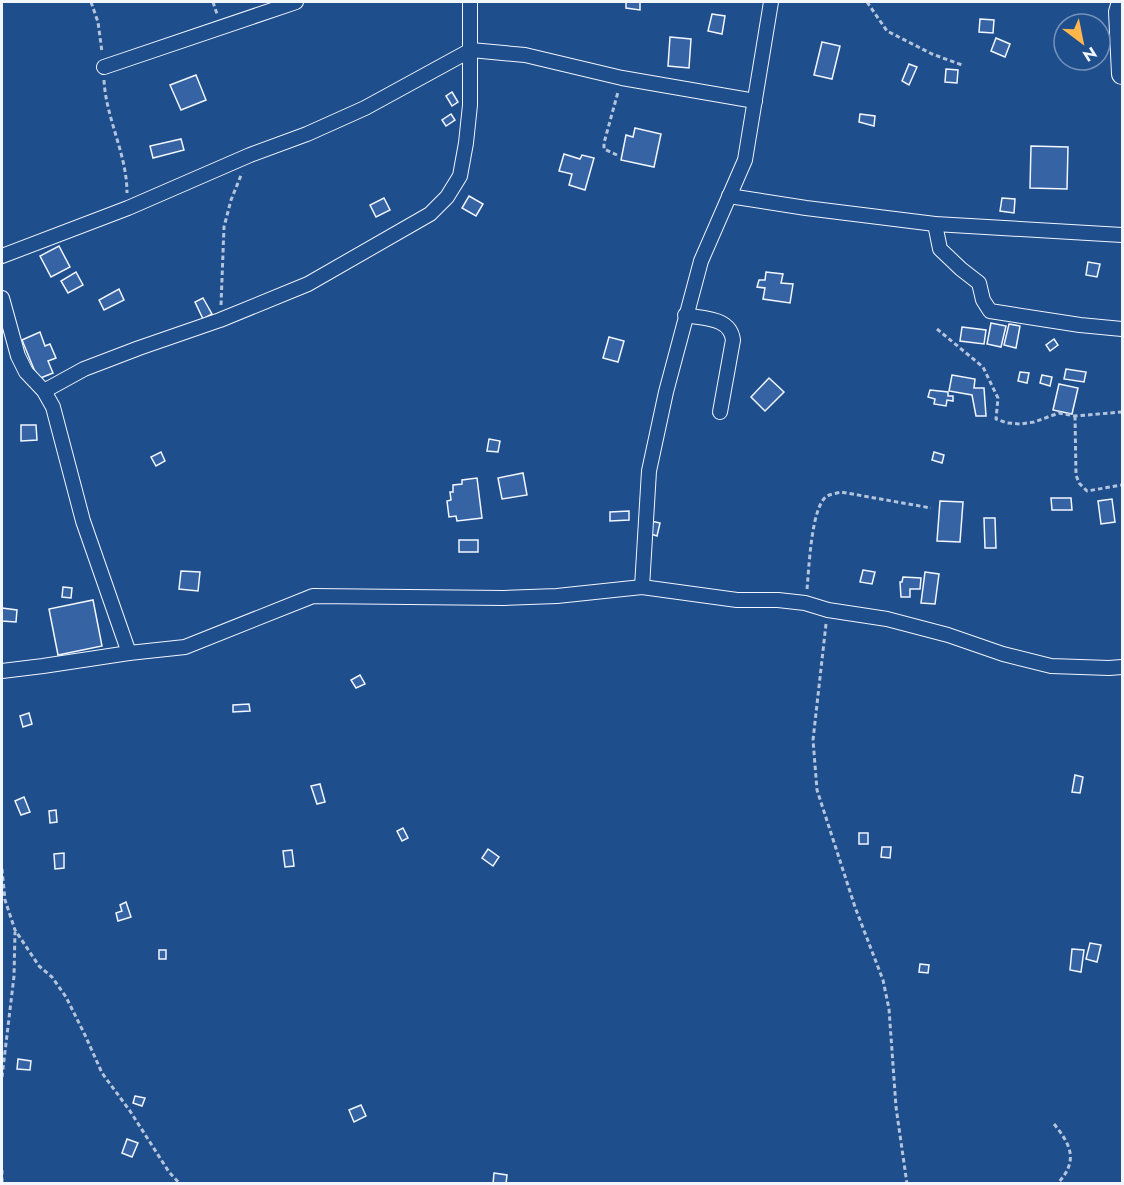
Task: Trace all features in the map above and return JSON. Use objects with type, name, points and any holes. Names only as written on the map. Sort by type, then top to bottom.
[{"type":"street","points":[[104,67],[296,2]]},
{"type":"street","points":[[44,391],[84,369],[220,320],[308,284],[430,214],[447,197],[460,176],[466,143],[471,50],[470,2]]},
{"type":"street","points":[[642,587],[650,471],[666,392],[701,261],[745,160],[771,2]]},
{"type":"street","points":[[1122,2],[1119,12],[1122,74]]},
{"type":"street","points":[[2,256],[128,208],[250,155],[307,134],[365,108],[471,50],[525,55],[622,78],[755,101]]},
{"type":"street","points":[[729,196],[935,224],[1122,235]]},
{"type":"street","points":[[935,224],[940,249],[979,283],[983,300],[990,311],[1122,329]]},
{"type":"street","points":[[2,298],[22,364],[26,372],[44,391],[53,407],[83,520],[129,652]]},
{"type":"street","points":[[685,315],[721,322],[732,332],[733,340],[720,412]]},
{"type":"street","points":[[2,671],[129,652],[185,647],[314,596],[504,598],[557,596],[642,587],[737,600],[778,600],[805,603],[828,610],[887,619],[1051,666],[1109,668],[1122,666]]},
{"type":"path","points":[[91,2],[98,22],[105,96],[111,125],[123,160],[128,208]]},
{"type":"path","points":[[867,2],[887,31],[932,54],[962,65]]},
{"type":"path","points":[[617,155],[604,149],[604,142],[622,78]]},
{"type":"path","points":[[220,320],[224,227],[231,200],[250,155]]},
{"type":"path","points":[[937,329],[983,367],[998,398],[996,419],[1007,423],[1022,424],[1059,413],[1075,416],[1122,412]]},
{"type":"path","points":[[1075,416],[1076,475],[1079,483],[1087,491],[1122,485]]},
{"type":"path","points":[[805,603],[815,520],[822,502],[828,496],[841,492],[931,508]]},
{"type":"path","points":[[828,610],[813,740],[817,790],[842,869],[883,980],[889,1009],[896,1107],[907,1184]]},
{"type":"path","points":[[2,869],[5,900],[15,930],[39,966],[52,978],[66,997],[102,1073],[130,1111],[169,1172],[180,1184]]},
{"type":"path","points":[[2,1077],[14,976],[15,930]]},
{"type":"path","points":[[2,1031],[8,1033]]},
{"type":"path","points":[[1054,1124],[1068,1142],[1070,1162],[1066,1174],[1057,1184]]},
{"type":"path","points":[[2,1170],[2,1184]]},
{"type":"building","points":[[626,2],[640,2],[640,10],[626,8]]},
{"type":"building","points":[[712,14],[725,16],[722,34],[708,31]]},
{"type":"building","points":[[980,19],[994,20],[993,33],[979,32]]},
{"type":"building","points":[[670,37],[691,39],[689,68],[668,66]]},
{"type":"building","points":[[996,38],[1010,44],[1005,57],[991,51]]},
{"type":"building","points":[[822,42],[840,46],[832,79],[814,75]]},
{"type":"building","points":[[909,64],[917,67],[909,85],[902,81]]},
{"type":"building","points":[[946,69],[958,70],[957,83],[945,82]]},
{"type":"building","points":[[196,75],[206,100],[181,110],[170,85]]},
{"type":"building","points":[[452,92],[458,102],[452,106],[446,96]]},
{"type":"building","points":[[451,114],[455,120],[446,126],[442,120]]},
{"type":"building","points":[[860,114],[875,116],[874,126],[859,122]]},
{"type":"building","points":[[635,128],[661,134],[654,167],[621,160],[626,135],[633,137]]},
{"type":"building","points":[[181,139],[184,150],[153,158],[150,146]]},
{"type":"building","points":[[1031,146],[1068,147],[1067,189],[1030,188]]},
{"type":"building","points":[[564,154],[580,159],[582,155],[594,158],[585,190],[569,185],[572,174],[559,171]]},
{"type":"building","points":[[469,196],[483,204],[476,216],[462,208]]},
{"type":"building","points":[[384,198],[390,210],[376,217],[370,205]]},
{"type":"building","points":[[1002,198],[1015,199],[1014,213],[1000,211]]},
{"type":"building","points":[[59,246],[70,267],[51,277],[40,256]]},
{"type":"building","points":[[1088,262],[1100,264],[1097,277],[1086,275]]},
{"type":"building","points":[[76,272],[83,285],[68,293],[61,281]]},
{"type":"building","points":[[766,272],[783,274],[781,283],[793,284],[790,303],[763,299],[765,288],[757,287],[759,280],[765,280]]},
{"type":"building","points":[[119,289],[124,300],[104,310],[99,300]]},
{"type":"building","points":[[203,298],[212,314],[203,319],[195,302]]},
{"type":"building","points":[[991,323],[1006,326],[1001,347],[987,344]]},
{"type":"building","points":[[1009,324],[1020,326],[1016,348],[1004,345]]},
{"type":"building","points":[[962,327],[986,330],[984,344],[960,341]]},
{"type":"building","points":[[40,332],[45,346],[50,344],[56,358],[48,361],[53,373],[38,379],[22,340]]},
{"type":"building","points":[[609,337],[624,341],[618,362],[603,358]]},
{"type":"building","points":[[1054,339],[1058,345],[1050,351],[1046,345]]},
{"type":"building","points":[[1066,369],[1086,372],[1084,382],[1064,379]]},
{"type":"building","points":[[1020,372],[1029,373],[1027,383],[1018,381]]},
{"type":"building","points":[[952,375],[975,379],[974,388],[984,388],[986,416],[976,416],[972,395],[949,391]]},
{"type":"building","points":[[1042,375],[1052,377],[1050,386],[1040,383]]},
{"type":"building","points":[[769,378],[784,392],[765,411],[751,397]]},
{"type":"building","points":[[1059,384],[1078,388],[1072,414],[1053,410]]},
{"type":"building","points":[[930,390],[948,392],[948,396],[953,396],[953,401],[947,400],[946,406],[934,404],[935,399],[928,397]]},
{"type":"building","points":[[21,425],[36,425],[37,440],[21,441]]},
{"type":"building","points":[[489,439],[500,441],[498,452],[487,451]]},
{"type":"building","points":[[161,452],[165,461],[156,466],[151,457]]},
{"type":"building","points":[[934,452],[944,455],[942,463],[932,460]]},
{"type":"building","points":[[523,473],[527,495],[502,499],[498,478]]},
{"type":"building","points":[[477,478],[482,518],[457,521],[456,516],[449,517],[447,501],[451,500],[450,492],[453,492],[453,485],[462,484],[462,480]]},
{"type":"building","points":[[1051,498],[1071,498],[1072,510],[1052,510]]},
{"type":"building","points":[[1112,499],[1115,522],[1101,524],[1098,501]]},
{"type":"building","points":[[940,501],[963,502],[960,542],[937,541]]},
{"type":"building","points":[[629,511],[629,520],[610,521],[610,512]]},
{"type":"building","points":[[984,518],[995,518],[996,548],[985,548]]},
{"type":"building","points":[[651,521],[660,523],[657,536],[648,533]]},
{"type":"building","points":[[459,540],[478,540],[478,552],[459,552]]},
{"type":"building","points":[[863,570],[875,572],[872,584],[860,582]]},
{"type":"building","points":[[181,571],[200,572],[198,591],[179,589]]},
{"type":"building","points":[[925,572],[939,574],[935,604],[921,603]]},
{"type":"building","points":[[903,577],[921,578],[920,589],[910,589],[910,597],[901,597],[900,582]]},
{"type":"building","points":[[63,587],[72,588],[71,598],[62,597]]},
{"type":"building","points":[[93,600],[102,646],[58,655],[49,609]]},
{"type":"building","points":[[2,608],[17,610],[16,622],[2,621]]},
{"type":"building","points":[[360,675],[365,684],[356,688],[351,680]]},
{"type":"building","points":[[249,704],[250,711],[233,712],[233,705]]},
{"type":"building","points":[[29,713],[32,724],[23,727],[20,716]]},
{"type":"building","points":[[1075,775],[1083,777],[1080,793],[1072,792]]},
{"type":"building","points":[[320,784],[325,802],[317,804],[311,786]]},
{"type":"building","points":[[24,797],[30,812],[21,815],[15,801]]},
{"type":"building","points":[[56,810],[57,822],[50,823],[49,811]]},
{"type":"building","points":[[403,828],[408,838],[402,841],[397,831]]},
{"type":"building","points":[[859,833],[868,833],[868,844],[859,844]]},
{"type":"building","points":[[882,847],[891,847],[890,858],[881,857]]},
{"type":"building","points":[[488,849],[499,857],[493,866],[482,858]]},
{"type":"building","points":[[292,850],[294,866],[285,867],[283,851]]},
{"type":"building","points":[[64,853],[64,868],[55,869],[54,854]]},
{"type":"building","points":[[126,902],[131,917],[118,921],[116,913],[122,911],[120,905]]},
{"type":"building","points":[[1090,943],[1101,945],[1097,962],[1086,959]]},
{"type":"building","points":[[1072,949],[1084,950],[1081,972],[1070,970]]},
{"type":"building","points":[[159,950],[166,950],[166,959],[159,959]]},
{"type":"building","points":[[920,964],[929,965],[928,973],[919,972]]},
{"type":"building","points":[[18,1059],[31,1061],[30,1070],[17,1069]]},
{"type":"building","points":[[135,1096],[145,1098],[142,1106],[133,1103]]},
{"type":"building","points":[[361,1105],[366,1116],[354,1122],[349,1110]]},
{"type":"building","points":[[127,1139],[138,1143],[132,1157],[122,1153]]},
{"type":"building","points":[[494,1173],[507,1175],[506,1184],[493,1184]]}]
